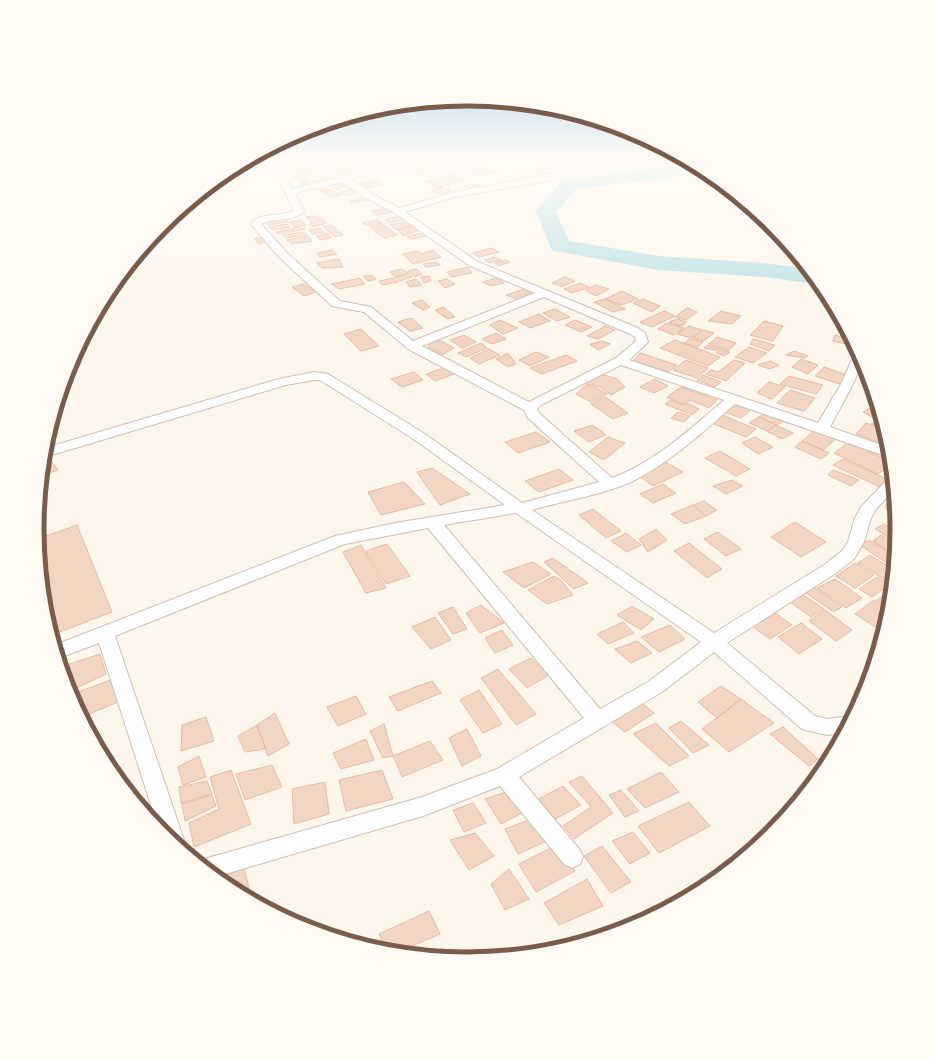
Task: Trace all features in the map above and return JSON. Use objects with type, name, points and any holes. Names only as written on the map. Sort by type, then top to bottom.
[{"type":"street","points":[[298,208],[298,213],[260,220],[256,224],[283,255],[336,304],[367,309],[412,346],[530,408],[533,415],[610,484]]},
{"type":"street","points":[[393,208],[474,264],[546,293],[639,334],[643,339],[642,342],[620,361],[536,402],[530,408]]},
{"type":"street","points":[[398,211],[407,208]]},
{"type":"street","points":[[412,346],[546,293]]},
{"type":"street","points":[[620,361],[884,451]]},
{"type":"street","points":[[822,429],[848,384],[857,363]]},
{"type":"street","points":[[51,452],[284,382],[314,376],[330,381],[420,437],[714,642],[809,723],[827,727],[843,725]]},
{"type":"street","points":[[61,650],[341,540],[395,528],[520,508],[610,484],[630,477],[670,453],[733,399]]},
{"type":"street","points":[[211,866],[423,806],[504,775],[655,687],[714,642],[830,569],[848,555],[856,542],[863,518],[869,507],[888,487]]},
{"type":"street","points":[[433,523],[598,721]]},
{"type":"street","points":[[105,633],[170,831]]},
{"type":"street","points":[[504,775],[572,857]]},
{"type":"building","points":[[389,208],[393,210],[393,212],[376,215],[371,211]]},
{"type":"building","points":[[316,216],[327,223],[313,227],[309,224],[312,222],[305,217]]},
{"type":"building","points":[[398,216],[404,219],[390,223],[385,220]]},
{"type":"building","points":[[285,218],[288,222],[268,225],[266,222]]},
{"type":"building","points":[[300,220],[306,225],[294,227],[289,222]]},
{"type":"building","points":[[377,220],[382,223],[369,226],[362,223]]},
{"type":"building","points":[[408,221],[416,224],[396,230],[390,225]]},
{"type":"building","points":[[287,224],[290,227],[272,230],[269,227]]},
{"type":"building","points":[[383,224],[387,227],[375,230],[371,227]]},
{"type":"building","points":[[332,225],[343,235],[335,237],[323,227]]},
{"type":"building","points":[[414,226],[420,230],[403,236],[398,230]]},
{"type":"building","points":[[301,227],[305,229],[279,234],[276,232]]},
{"type":"building","points":[[320,228],[324,232],[312,234],[309,230]]},
{"type":"building","points":[[389,228],[397,235],[385,238],[375,232]]},
{"type":"building","points":[[304,232],[307,235],[286,238],[283,235]]},
{"type":"building","points":[[327,233],[332,238],[320,240],[316,236]]},
{"type":"building","points":[[422,233],[428,236],[411,239],[407,237]]},
{"type":"building","points":[[308,236],[312,241],[292,244],[287,240]]},
{"type":"building","points":[[264,237],[268,241],[259,244],[254,239]]},
{"type":"building","points":[[492,248],[499,252],[479,257],[473,253]]},
{"type":"building","points":[[332,250],[337,254],[320,257],[317,253]]},
{"type":"building","points":[[433,250],[441,257],[413,264],[403,254],[418,251],[421,254]]},
{"type":"building","points":[[494,257],[501,260],[489,263],[485,260]]},
{"type":"building","points":[[339,259],[343,267],[322,268],[317,263]]},
{"type":"building","points":[[506,260],[510,262],[499,266],[495,263]]},
{"type":"building","points":[[436,262],[440,265],[426,267],[423,264]]},
{"type":"building","points":[[468,267],[472,273],[452,277],[447,272]]},
{"type":"building","points":[[401,269],[409,273],[395,277],[390,272]]},
{"type":"building","points":[[416,269],[422,274],[415,277],[408,271]]},
{"type":"building","points":[[409,274],[412,277],[399,281],[396,277]]},
{"type":"building","points":[[371,275],[376,279],[368,281],[363,276]]},
{"type":"building","points":[[429,276],[431,281],[424,283],[421,277]]},
{"type":"building","points":[[565,277],[575,281],[562,287],[552,283]]},
{"type":"building","points":[[360,278],[365,284],[339,289],[331,284]]},
{"type":"building","points":[[394,278],[398,282],[382,285],[379,281]]},
{"type":"building","points":[[495,278],[504,283],[491,286],[483,282]]},
{"type":"building","points":[[416,279],[422,285],[410,287],[406,282]]},
{"type":"building","points":[[447,279],[455,284],[445,288],[438,281]]},
{"type":"building","points":[[580,283],[589,287],[572,293],[564,289]]},
{"type":"building","points":[[304,284],[316,292],[304,296],[292,287]]},
{"type":"building","points":[[596,285],[609,289],[596,296],[585,290]]},
{"type":"building","points":[[524,289],[531,293],[525,295],[529,298],[521,301],[506,295]]},
{"type":"building","points":[[622,291],[638,299],[621,305],[605,299]]},
{"type":"building","points":[[605,299],[625,309],[613,312],[594,302]]},
{"type":"building","points":[[643,299],[660,306],[652,312],[633,303]]},
{"type":"building","points":[[422,300],[430,307],[423,310],[412,303]]},
{"type":"building","points":[[443,307],[455,317],[447,319],[435,310]]},
{"type":"building","points":[[687,308],[697,312],[686,320],[675,317]]},
{"type":"building","points":[[555,309],[570,317],[557,321],[543,313]]},
{"type":"building","points":[[664,311],[675,316],[652,327],[640,322]]},
{"type":"building","points":[[721,311],[741,316],[732,324],[708,321]]},
{"type":"building","points":[[539,314],[550,321],[530,328],[519,322]]},
{"type":"building","points":[[411,318],[423,328],[410,331],[398,322]]},
{"type":"building","points":[[677,319],[687,322],[681,326],[669,322]]},
{"type":"building","points":[[500,320],[518,328],[503,334],[490,325]]},
{"type":"building","points":[[575,320],[592,327],[581,332],[565,325]]},
{"type":"building","points":[[764,321],[783,326],[773,341],[750,335]]},
{"type":"building","points":[[667,323],[684,328],[674,335],[658,329]]},
{"type":"building","points":[[605,326],[615,330],[598,339],[587,336]]},
{"type":"building","points":[[689,326],[702,330],[691,338],[677,334]]},
{"type":"building","points":[[361,329],[379,346],[361,351],[344,334]]},
{"type":"building","points":[[704,330],[714,333],[704,341],[693,338]]},
{"type":"building","points":[[496,333],[506,339],[492,344],[482,339]]},
{"type":"building","points":[[464,335],[476,342],[462,348],[450,340]]},
{"type":"building","points":[[835,335],[845,338],[847,343],[847,344],[833,341]]},
{"type":"building","points":[[717,337],[736,343],[729,350],[709,344]]},
{"type":"building","points":[[437,339],[454,348],[442,355],[428,347],[432,341]]},
{"type":"building","points":[[690,339],[703,342],[697,348],[684,343]]},
{"type":"building","points":[[753,339],[775,345],[769,351],[750,344]]},
{"type":"building","points":[[675,340],[720,357],[708,366],[660,348]]},
{"type":"building","points":[[602,341],[610,344],[598,350],[590,344]]},
{"type":"building","points":[[481,343],[487,348],[467,357],[458,353]]},
{"type":"building","points":[[707,345],[730,352],[724,356],[717,353],[718,351],[704,348]]},
{"type":"building","points":[[749,347],[767,353],[753,363],[735,357]]},
{"type":"building","points":[[489,349],[500,355],[479,364],[470,358]]},
{"type":"building","points":[[794,351],[808,356],[804,358],[786,355]]},
{"type":"building","points":[[536,352],[549,357],[530,366],[519,360]]},
{"type":"building","points":[[508,353],[516,364],[508,367],[496,359]]},
{"type":"building","points":[[640,353],[677,365],[668,372],[633,361]]},
{"type":"building","points":[[566,355],[577,361],[542,374],[530,368]]},
{"type":"building","points":[[801,359],[818,365],[808,374],[792,367]]},
{"type":"building","points":[[686,360],[708,368],[697,378],[673,370]]},
{"type":"building","points":[[734,360],[745,363],[726,381],[706,374],[711,370],[718,372]]},
{"type":"building","points":[[770,361],[779,365],[770,369],[758,365]]},
{"type":"building","points":[[447,367],[457,373],[435,381],[426,374]]},
{"type":"building","points":[[824,367],[847,375],[839,384],[815,376]]},
{"type":"building","points":[[414,372],[423,380],[402,387],[391,379]]},
{"type":"building","points":[[600,374],[617,379],[625,387],[611,395],[600,387],[583,383]]},
{"type":"building","points":[[703,375],[721,382],[715,387],[697,380]]},
{"type":"building","points":[[789,376],[823,385],[816,394],[780,384]]},
{"type":"building","points":[[655,379],[668,386],[654,393],[640,387]]},
{"type":"building","points":[[769,382],[785,387],[772,399],[757,393]]},
{"type":"building","points":[[586,385],[597,388],[607,394],[591,402],[576,394]]},
{"type":"building","points":[[681,387],[717,400],[709,408],[690,400],[683,404],[667,397]]},
{"type":"building","points":[[790,390],[815,398],[804,411],[777,403]]},
{"type":"building","points":[[605,397],[628,413],[613,419],[591,404]]},
{"type":"building","points":[[671,400],[683,405],[688,403],[699,409],[692,415],[665,404]]},
{"type":"building","points":[[733,401],[753,408],[741,418],[721,411]]},
{"type":"building","points":[[873,406],[877,420],[863,412]]},
{"type":"building","points":[[678,412],[690,416],[684,422],[671,418]]},
{"type":"building","points":[[766,412],[786,420],[776,425],[759,417]]},
{"type":"building","points":[[721,414],[756,429],[746,437],[712,423]]},
{"type":"building","points":[[759,417],[776,425],[767,431],[749,423]]},
{"type":"building","points":[[877,422],[878,426],[871,424]]},
{"type":"building","points":[[866,423],[879,427],[881,436],[878,442],[856,434]]},
{"type":"building","points":[[593,425],[606,435],[589,442],[574,431]]},
{"type":"building","points":[[776,425],[793,433],[782,439],[767,431]]},
{"type":"building","points":[[817,429],[838,437],[823,450],[802,441]]},
{"type":"building","points":[[536,432],[550,442],[518,453],[505,442]]},
{"type":"building","points":[[608,437],[625,443],[604,460],[589,452]]},
{"type":"building","points":[[755,437],[773,447],[758,454],[742,443]]},
{"type":"building","points":[[802,441],[829,453],[821,459],[795,447]]},
{"type":"building","points":[[849,442],[885,459],[886,468],[878,474],[834,453]]},
{"type":"building","points":[[720,451],[750,469],[736,476],[705,458]]},
{"type":"building","points":[[843,459],[888,479],[888,481],[880,487],[833,465]]},
{"type":"building","points":[[51,461],[58,470],[48,473]]},
{"type":"building","points":[[665,462],[683,472],[653,486],[639,476]]},
{"type":"building","points":[[432,468],[470,494],[440,505],[417,472]]},
{"type":"building","points":[[559,469],[573,480],[539,492],[525,481]]},
{"type":"building","points":[[833,470],[859,480],[851,486],[828,475]]},
{"type":"building","points":[[732,480],[743,486],[726,494],[713,486]]},
{"type":"building","points":[[404,482],[425,504],[381,515],[368,492]]},
{"type":"building","points":[[663,484],[676,493],[653,503],[640,494]]},
{"type":"building","points":[[704,501],[717,510],[706,516],[693,505]]},
{"type":"building","points":[[890,502],[890,511],[886,509],[886,504]]},
{"type":"building","points":[[693,505],[706,516],[685,524],[671,514]]},
{"type":"building","points":[[593,509],[621,531],[606,538],[579,515]]},
{"type":"building","points":[[795,522],[826,542],[801,557],[771,537]]},
{"type":"building","points":[[884,524],[891,528],[891,539],[875,529]]},
{"type":"building","points":[[77,525],[112,612],[57,633],[48,585],[44,537]]},
{"type":"building","points":[[656,529],[667,540],[648,552],[639,539]]},
{"type":"building","points":[[718,532],[741,549],[726,556],[704,539]]},
{"type":"building","points":[[626,533],[641,545],[627,552],[611,541]]},
{"type":"building","points":[[881,535],[891,541],[890,552],[873,541]]},
{"type":"building","points":[[869,540],[890,553],[889,565],[860,545]]},
{"type":"building","points":[[689,543],[722,569],[707,578],[674,551]]},
{"type":"building","points":[[387,544],[410,576],[386,584],[366,551]]},
{"type":"building","points":[[361,545],[386,588],[366,593],[343,552]]},
{"type":"building","points":[[870,555],[889,567],[887,581],[858,563]]},
{"type":"building","points":[[553,558],[588,583],[574,589],[544,562]]},
{"type":"building","points":[[533,562],[551,574],[524,588],[503,572]]},
{"type":"building","points":[[855,563],[874,575],[855,588],[836,576]]},
{"type":"building","points":[[554,576],[561,580],[573,595],[547,604],[528,590]]},
{"type":"building","points":[[877,577],[887,584],[887,587],[872,597],[859,589]]},
{"type":"building","points":[[835,579],[862,598],[846,608],[817,588]]},
{"type":"building","points":[[812,586],[842,607],[834,612],[803,591]]},
{"type":"building","points":[[799,592],[824,609],[811,617],[786,599]]},
{"type":"building","points":[[886,594],[884,604],[877,600]]},
{"type":"building","points":[[874,600],[884,606],[880,626],[877,628],[855,614]]},
{"type":"building","points":[[481,605],[504,623],[480,633],[466,613]]},
{"type":"building","points":[[632,606],[654,619],[641,630],[617,615]]},
{"type":"building","points":[[453,607],[467,629],[453,634],[438,613]]},
{"type":"building","points":[[825,610],[852,630],[836,641],[809,621]]},
{"type":"building","points":[[775,613],[792,625],[770,639],[753,627]]},
{"type":"building","points":[[435,617],[451,640],[431,649],[412,627]]},
{"type":"building","points":[[623,622],[634,633],[608,644],[597,634]]},
{"type":"building","points":[[801,623],[822,639],[799,654],[778,637]]},
{"type":"building","points":[[670,625],[685,639],[659,652],[641,637]]},
{"type":"building","points":[[502,630],[513,645],[495,653],[485,638]]},
{"type":"building","points":[[637,641],[652,653],[631,663],[615,649]]},
{"type":"building","points":[[100,654],[106,674],[75,689],[66,665]]},
{"type":"building","points":[[531,658],[549,675],[527,688],[509,669]]},
{"type":"building","points":[[498,669],[536,714],[516,725],[481,678]]},
{"type":"building","points":[[116,678],[123,700],[87,715],[76,693]]},
{"type":"building","points":[[432,681],[441,693],[398,711],[389,697]]},
{"type":"building","points":[[721,686],[741,699],[717,718],[698,702]]},
{"type":"building","points":[[479,690],[502,724],[483,733],[460,700]]},
{"type":"building","points":[[356,696],[366,714],[338,726],[327,707]]},
{"type":"building","points":[[741,699],[774,723],[729,752],[702,729]]},
{"type":"building","points":[[642,703],[654,713],[625,732],[612,722]]},
{"type":"building","points":[[275,713],[289,744],[268,756],[257,725]]},
{"type":"building","points":[[206,717],[214,741],[181,751],[182,725]]},
{"type":"building","points":[[681,721],[709,745],[693,753],[669,728]]},
{"type":"building","points":[[656,723],[689,756],[669,766],[633,734]]},
{"type":"building","points":[[384,724],[393,756],[383,758],[370,731]]},
{"type":"building","points":[[257,725],[266,749],[245,752],[238,736]]},
{"type":"building","points":[[783,727],[818,759],[809,766],[770,734]]},
{"type":"building","points":[[467,729],[481,756],[462,766],[449,738]]},
{"type":"building","points":[[366,739],[374,760],[341,769],[333,753]]},
{"type":"building","points":[[430,741],[443,760],[402,777],[393,756]]},
{"type":"building","points":[[199,756],[206,777],[183,785],[178,767]]},
{"type":"building","points":[[272,765],[282,787],[245,800],[236,774]]},
{"type":"building","points":[[231,770],[251,824],[194,847],[189,823],[219,809],[210,777]]},
{"type":"building","points":[[382,770],[393,799],[346,811],[339,780]]},
{"type":"building","points":[[661,772],[679,792],[645,808],[627,789]]},
{"type":"building","points":[[582,776],[613,813],[574,839],[563,826],[591,807],[569,782]]},
{"type":"building","points":[[207,781],[212,794],[181,803],[179,787]]},
{"type":"building","points":[[325,782],[329,814],[294,824],[292,789]]},
{"type":"building","points":[[563,786],[581,805],[550,822],[533,802]]},
{"type":"building","points":[[512,790],[526,811],[501,824],[485,799]]},
{"type":"building","points":[[621,790],[639,811],[625,817],[609,795]]},
{"type":"building","points":[[212,795],[216,806],[185,821],[182,804]]},
{"type":"building","points":[[689,802],[710,826],[659,853],[638,826]]},
{"type":"building","points":[[473,803],[486,823],[464,832],[453,810]]},
{"type":"building","points":[[534,818],[549,840],[518,854],[505,829]]},
{"type":"building","points":[[633,832],[650,853],[630,864],[612,841]]},
{"type":"building","points":[[475,833],[494,856],[469,870],[450,840]]},
{"type":"building","points":[[557,845],[575,871],[536,892],[519,864]]},
{"type":"building","points":[[602,846],[631,882],[611,893],[584,856]]},
{"type":"building","points":[[244,868],[250,893],[232,882],[225,876]]},
{"type":"building","points":[[509,869],[529,899],[505,910],[491,884]]},
{"type":"building","points":[[587,879],[603,906],[559,925],[544,903]]},
{"type":"building","points":[[429,911],[440,934],[407,948],[384,945],[379,934]]},
{"type":"waterway","points":[[548,208],[546,211],[561,246],[658,263],[764,270],[806,276]]}]
